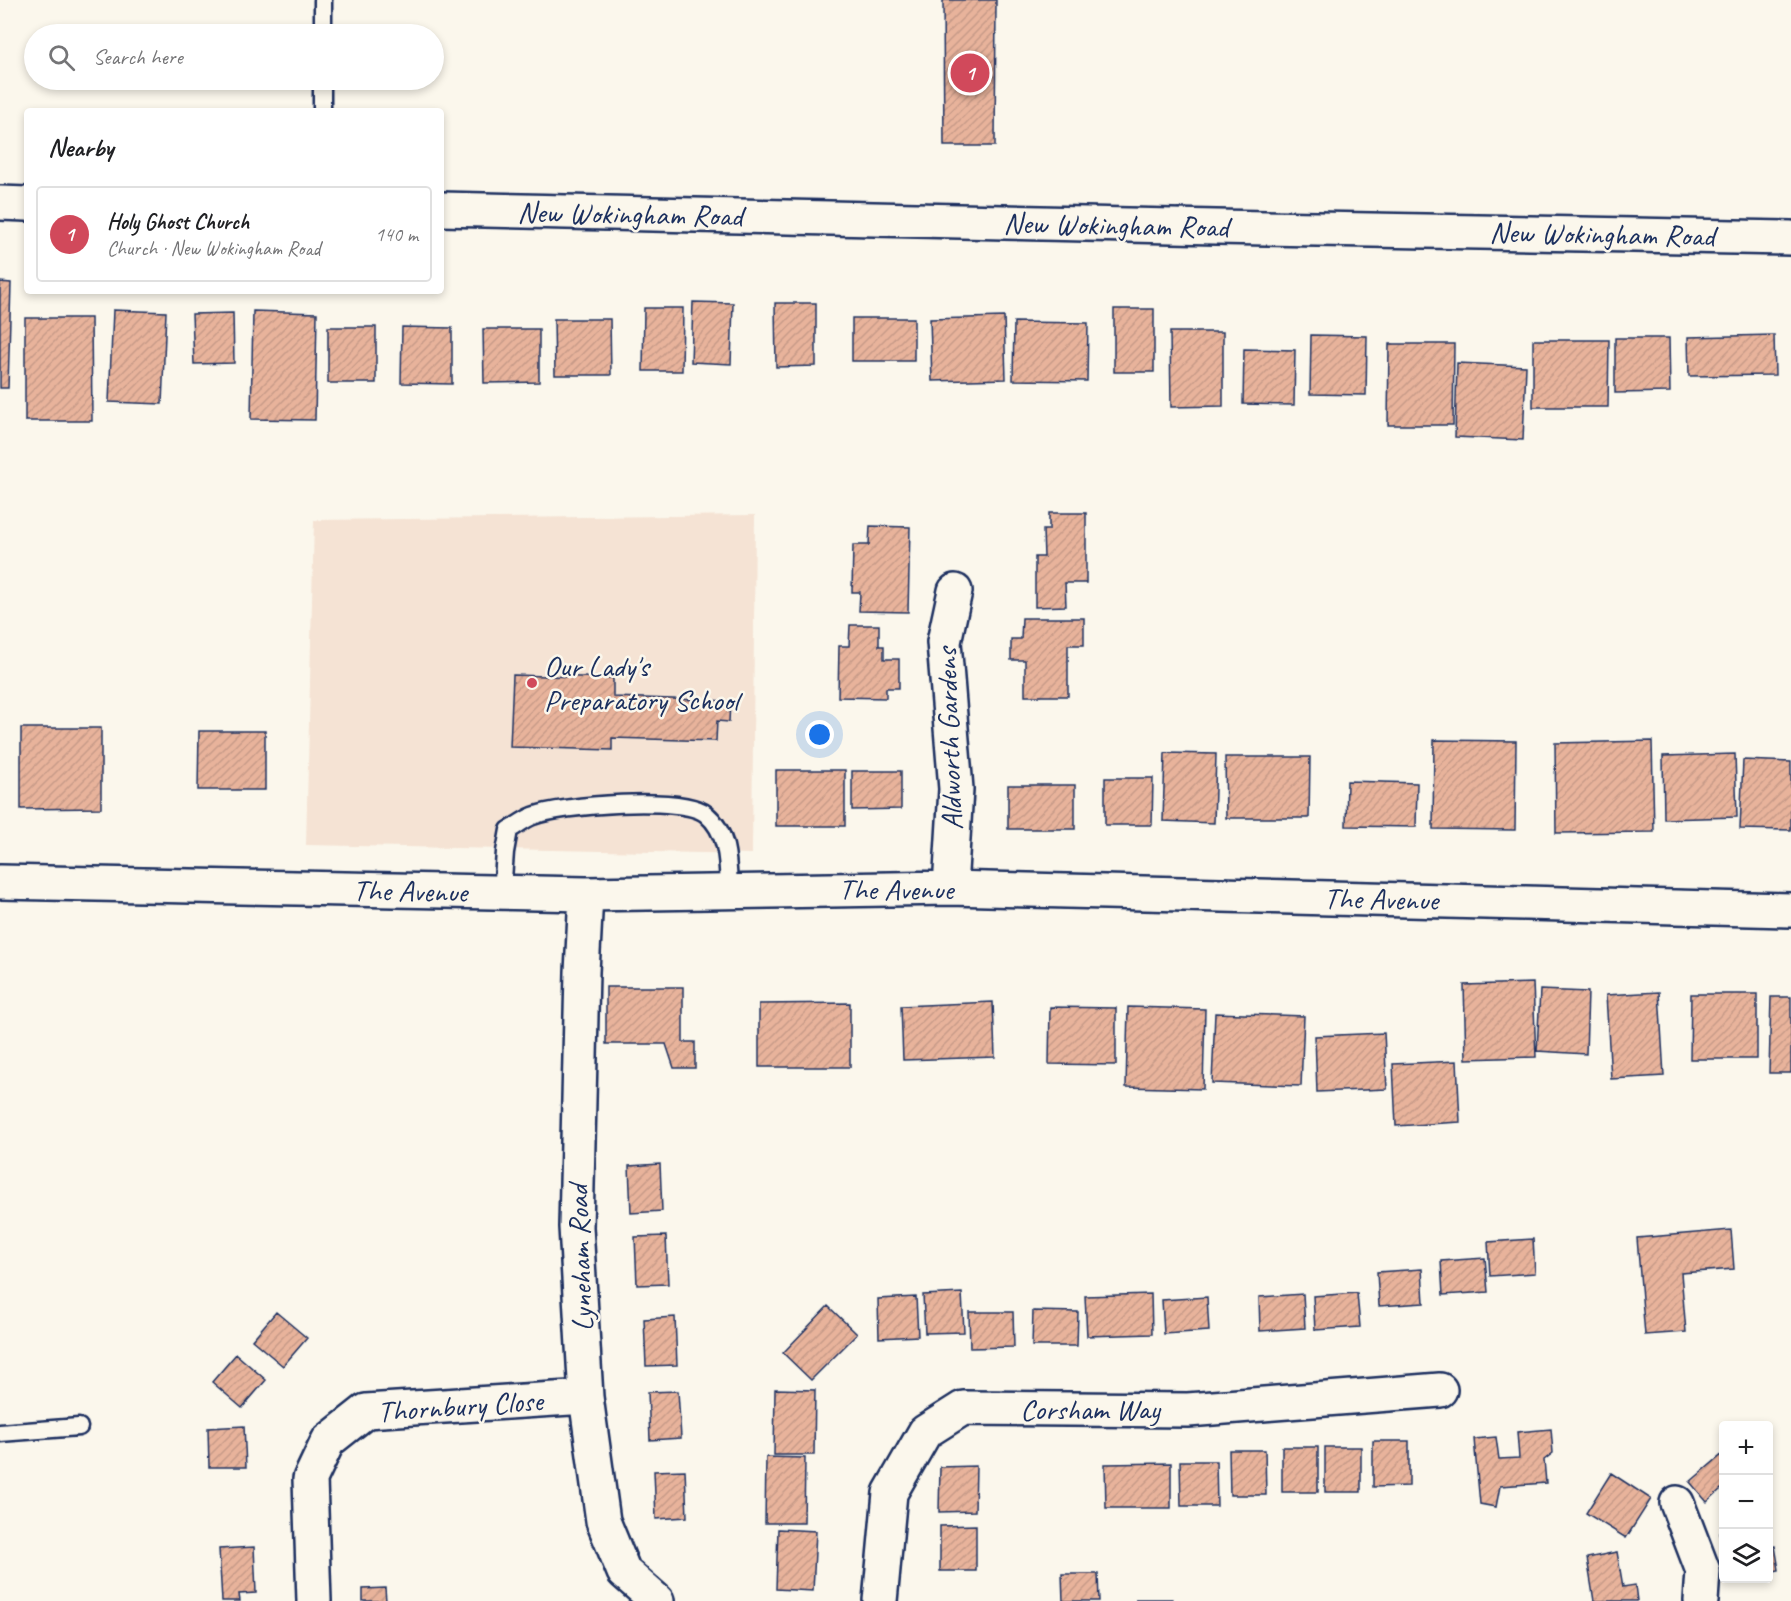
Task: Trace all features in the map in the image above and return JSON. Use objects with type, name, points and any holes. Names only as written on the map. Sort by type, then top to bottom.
[{"type":"street","points":[[0,203],[24,204]]},
{"type":"street","name":"New Wokingham Road","points":[[444,209],[1791,238]]},
{"type":"street","name":"Aldworth Gardens","points":[[950,888],[956,789],[944,642],[955,591]]},
{"type":"street","name":"The Avenue","points":[[0,882],[586,894],[950,888],[1791,910]]},
{"type":"street","name":"Lyneham Road","points":[[586,894],[576,1227],[586,1397],[603,1521],[624,1572],[657,1601]]},
{"type":"street","name":"Corsham Way","points":[[880,1601],[890,1493],[925,1432],[963,1408],[1188,1410],[1440,1390]]},
{"type":"street","name":"Thornbury Close","points":[[314,1601],[310,1479],[328,1441],[366,1411],[586,1397]]},
{"type":"street","points":[[1677,1503],[1703,1571],[1701,1601]]},
{"type":"lane","points":[[323,0],[323,24]]},
{"type":"lane","points":[[322,90],[322,108]]},
{"type":"lane","points":[[502,893],[509,830],[533,816],[587,806],[664,803],[692,806],[705,813],[715,824],[728,852],[729,891]]},
{"type":"lane","points":[[0,1433],[79,1426]]},
{"type":"shaded area","name":"Our Lady's Preparatory School","points":[[755,515],[752,854],[306,845],[314,520]]},
{"type":"building","points":[[943,0],[996,0],[995,146],[944,146]]},
{"type":"building","points":[[0,282],[11,283],[8,388],[0,388]]},
{"type":"building","points":[[693,302],[733,303],[731,364],[691,362]]},
{"type":"building","points":[[775,303],[816,303],[816,366],[776,367]]},
{"type":"building","points":[[644,308],[683,308],[682,371],[643,371]]},
{"type":"building","points":[[1114,309],[1154,309],[1154,372],[1114,372]]},
{"type":"building","points":[[113,310],[166,312],[162,404],[109,402]]},
{"type":"building","points":[[253,311],[317,313],[315,420],[251,419]]},
{"type":"building","points":[[233,313],[234,363],[194,364],[192,314]]},
{"type":"building","points":[[1004,317],[1006,379],[932,381],[930,319]]},
{"type":"building","points":[[25,318],[91,318],[92,421],[25,421]]},
{"type":"building","points":[[852,318],[914,318],[914,361],[852,361]]},
{"type":"building","points":[[554,319],[610,319],[611,375],[555,375]]},
{"type":"building","points":[[1014,322],[1088,323],[1087,381],[1013,380]]},
{"type":"building","points":[[328,327],[376,327],[376,383],[328,383]]},
{"type":"building","points":[[402,327],[452,328],[452,384],[401,383]]},
{"type":"building","points":[[483,329],[539,329],[539,382],[484,383]]},
{"type":"building","points":[[1170,332],[1223,332],[1223,406],[1171,407]]},
{"type":"building","points":[[1311,335],[1367,336],[1366,395],[1310,394]]},
{"type":"building","points":[[1774,335],[1775,375],[1689,376],[1688,337]]},
{"type":"building","points":[[1615,338],[1669,338],[1670,392],[1615,393]]},
{"type":"building","points":[[1533,340],[1609,340],[1608,407],[1533,407]]},
{"type":"building","points":[[1389,344],[1454,344],[1453,425],[1388,425]]},
{"type":"building","points":[[1244,349],[1295,350],[1294,405],[1243,404]]},
{"type":"building","points":[[1457,363],[1526,366],[1523,440],[1455,437]]},
{"type":"building","points":[[1049,513],[1086,513],[1086,583],[1065,583],[1066,606],[1035,607],[1035,557],[1044,557],[1043,530],[1049,530]]},
{"type":"building","points":[[870,526],[910,527],[908,612],[859,611],[860,592],[852,592],[853,545],[869,545]]},
{"type":"building","points":[[1022,618],[1084,618],[1084,645],[1068,645],[1068,696],[1025,696],[1025,660],[1011,660],[1011,639],[1021,639]]},
{"type":"building","points":[[850,625],[879,625],[879,646],[884,646],[884,659],[899,659],[899,688],[886,688],[886,698],[838,697],[839,646],[849,646]]},
{"type":"building","name":"Our Lady's Preparatory School","points":[[513,675],[613,678],[613,697],[730,701],[729,722],[717,721],[716,741],[612,738],[612,750],[510,747]]},
{"type":"building","points":[[21,728],[101,728],[101,808],[21,809]]},
{"type":"building","points":[[199,731],[265,731],[265,790],[198,790]]},
{"type":"building","points":[[1434,740],[1516,741],[1515,830],[1433,829]]},
{"type":"building","points":[[1652,741],[1654,832],[1556,833],[1555,743]]},
{"type":"building","points":[[1165,753],[1216,754],[1214,823],[1163,821]]},
{"type":"building","points":[[1735,754],[1737,817],[1664,819],[1663,756]]},
{"type":"building","points":[[1225,757],[1310,757],[1309,818],[1226,818]]},
{"type":"building","points":[[1743,760],[1791,762],[1791,830],[1740,829]]},
{"type":"building","points":[[776,770],[845,770],[845,826],[776,826]]},
{"type":"building","points":[[852,771],[901,771],[901,809],[852,810]]},
{"type":"building","points":[[1105,778],[1153,778],[1152,825],[1105,825]]},
{"type":"building","points":[[1347,781],[1417,783],[1416,827],[1346,826]]},
{"type":"building","points":[[1008,785],[1075,785],[1075,829],[1008,829]]},
{"type":"building","points":[[1533,983],[1536,1057],[1466,1059],[1464,985]]},
{"type":"building","points":[[606,987],[683,987],[683,1042],[695,1042],[695,1068],[674,1068],[666,1044],[606,1044]]},
{"type":"building","points":[[1540,990],[1588,992],[1586,1054],[1537,1051]]},
{"type":"building","points":[[1659,992],[1664,1076],[1611,1079],[1606,995]]},
{"type":"building","points":[[1691,994],[1757,994],[1757,1059],[1690,1059]]},
{"type":"building","points":[[1771,997],[1791,997],[1791,1073],[1769,1073]]},
{"type":"building","points":[[993,1002],[995,1057],[903,1060],[901,1006]]},
{"type":"building","points":[[850,1003],[850,1067],[759,1067],[759,1004]]},
{"type":"building","points":[[1050,1007],[1116,1008],[1116,1065],[1049,1064]]},
{"type":"building","points":[[1128,1007],[1205,1009],[1203,1089],[1126,1087]]},
{"type":"building","points":[[1215,1013],[1304,1016],[1301,1086],[1212,1083]]},
{"type":"building","points":[[1384,1033],[1387,1089],[1317,1092],[1315,1036]]},
{"type":"building","points":[[1457,1061],[1460,1122],[1396,1126],[1393,1064]]},
{"type":"building","points":[[660,1164],[662,1211],[631,1213],[629,1166]]},
{"type":"building","points":[[1731,1230],[1734,1269],[1681,1273],[1686,1332],[1645,1335],[1637,1238]]},
{"type":"building","points":[[666,1236],[668,1284],[637,1285],[635,1237]]},
{"type":"building","points":[[1533,1239],[1535,1273],[1490,1276],[1488,1242]]},
{"type":"building","points":[[1485,1258],[1488,1292],[1443,1295],[1441,1261]]},
{"type":"building","points":[[1422,1269],[1424,1303],[1379,1306],[1377,1272]]},
{"type":"building","points":[[962,1293],[964,1332],[925,1333],[923,1295]]},
{"type":"building","points":[[1357,1293],[1360,1327],[1315,1330],[1313,1296]]},
{"type":"building","points":[[1151,1294],[1152,1334],[1087,1336],[1085,1296]]},
{"type":"building","points":[[1303,1294],[1305,1328],[1260,1331],[1259,1297]]},
{"type":"building","points":[[916,1297],[918,1336],[879,1338],[878,1299]]},
{"type":"building","points":[[1207,1297],[1209,1331],[1164,1334],[1162,1300]]},
{"type":"building","points":[[828,1306],[857,1334],[811,1380],[783,1353]]},
{"type":"building","points":[[1033,1311],[1078,1312],[1077,1346],[1032,1346]]},
{"type":"building","points":[[276,1312],[307,1338],[283,1366],[252,1340]]},
{"type":"building","points":[[969,1312],[1013,1312],[1014,1347],[970,1348]]},
{"type":"building","points":[[675,1317],[677,1365],[646,1366],[644,1319]]},
{"type":"building","points":[[236,1354],[266,1380],[242,1408],[212,1382]]},
{"type":"building","points":[[775,1389],[815,1390],[814,1455],[774,1455]]},
{"type":"building","points":[[678,1391],[681,1438],[650,1440],[648,1392]]},
{"type":"building","points":[[244,1426],[246,1467],[209,1467],[208,1428]]},
{"type":"building","points":[[1551,1429],[1553,1453],[1544,1460],[1546,1483],[1500,1486],[1496,1507],[1480,1504],[1474,1439],[1496,1437],[1499,1459],[1519,1458],[1517,1432]]},
{"type":"building","points":[[1373,1441],[1409,1441],[1409,1486],[1373,1487]]},
{"type":"building","points":[[1282,1447],[1318,1447],[1318,1492],[1282,1492]]},
{"type":"building","points":[[1325,1447],[1361,1447],[1361,1492],[1325,1492]]},
{"type":"building","points":[[1229,1450],[1265,1450],[1266,1495],[1230,1495]]},
{"type":"building","points":[[766,1457],[805,1458],[804,1523],[765,1523]]},
{"type":"building","points":[[1719,1457],[1719,1491],[1707,1502],[1690,1482]]},
{"type":"building","points":[[1180,1461],[1216,1461],[1217,1506],[1181,1506]]},
{"type":"building","points":[[1171,1463],[1171,1508],[1106,1508],[1105,1464]]},
{"type":"building","points":[[976,1466],[975,1511],[939,1512],[940,1467]]},
{"type":"building","points":[[685,1470],[687,1517],[656,1519],[654,1471]]},
{"type":"building","points":[[1611,1473],[1651,1499],[1626,1538],[1586,1513]]},
{"type":"building","points":[[976,1525],[976,1571],[940,1571],[940,1526]]},
{"type":"building","points":[[778,1529],[816,1531],[813,1591],[776,1589]]},
{"type":"building","points":[[1773,1546],[1775,1546],[1779,1570],[1773,1571]]},
{"type":"building","points":[[254,1547],[256,1593],[239,1594],[240,1601],[222,1601],[219,1549]]},
{"type":"building","points":[[1617,1552],[1623,1587],[1635,1585],[1637,1601],[1594,1601],[1587,1558]]},
{"type":"building","points":[[1062,1574],[1098,1574],[1099,1601],[1063,1601]]},
{"type":"building","points":[[385,1588],[386,1601],[363,1601],[363,1589]]},
{"type":"building","points":[[1136,1599],[1172,1599],[1172,1601],[1136,1601]]},
{"type":"place","name":"Holy Ghost Church","points":[[970,73]]},
{"type":"place","name":"Our Lady's Preparatory School","points":[[532,683]]}]
